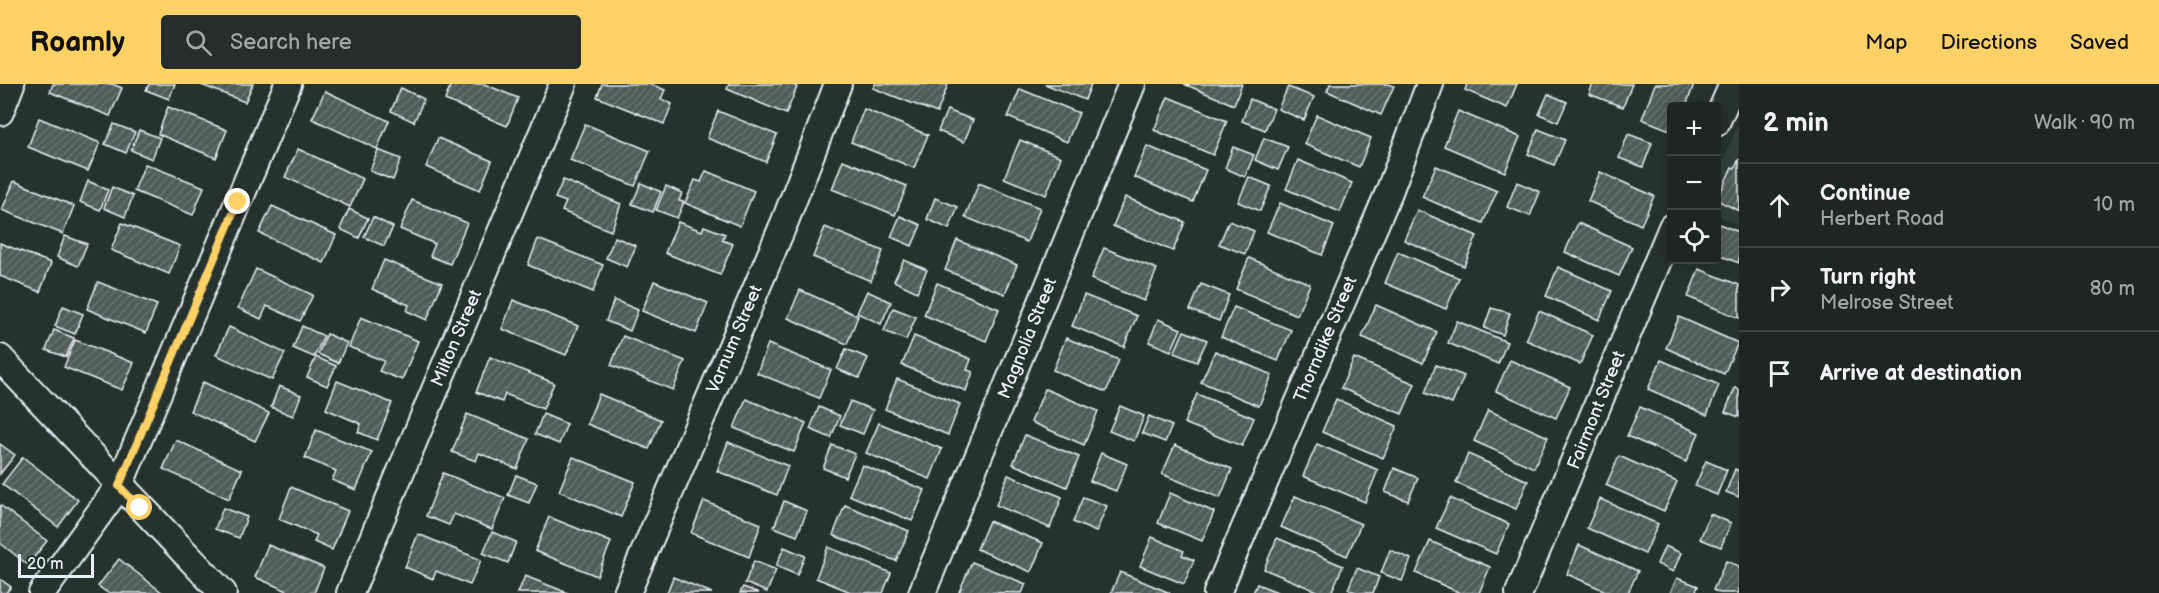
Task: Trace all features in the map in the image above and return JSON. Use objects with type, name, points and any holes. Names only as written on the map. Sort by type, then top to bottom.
[{"type":"street","points":[[0,112],[11,84]]},
{"type":"street","points":[[42,593],[119,486],[288,84]]},
{"type":"street","name":"Milton Street","points":[[350,593],[563,84]]},
{"type":"street","name":"Varnum Street","points":[[627,593],[785,221],[838,84]]},
{"type":"street","name":"Magnolia Street","points":[[922,593],[1132,84]]},
{"type":"street","name":"Thorndike Street","points":[[1216,593],[1389,192],[1430,84]]},
{"type":"street","points":[[1721,112],[1733,84]]},
{"type":"street","name":"Fairmont Street","points":[[1519,593],[1667,237]]},
{"type":"street","points":[[0,358],[223,593]]},
{"type":"shaded area","points":[[1739,123],[1739,225],[1721,217],[1721,165]]},
{"type":"building","points":[[53,84],[112,84],[122,88],[110,116],[50,92]]},
{"type":"building","points":[[149,84],[175,84],[169,99],[146,90]]},
{"type":"building","points":[[199,84],[253,84],[245,102]]},
{"type":"building","points":[[451,84],[484,84],[518,98],[507,126],[445,100]]},
{"type":"building","points":[[602,84],[650,84],[665,90],[661,99],[672,104],[664,124],[597,97]]},
{"type":"building","points":[[729,84],[791,84],[797,87],[786,114],[727,89]]},
{"type":"building","points":[[875,84],[948,84],[937,113],[873,88]]},
{"type":"building","points":[[1045,84],[1091,84],[1085,100]]},
{"type":"building","points":[[1184,84],[1242,84],[1234,105]]},
{"type":"building","points":[[1330,84],[1389,84],[1394,86],[1381,115],[1327,91]]},
{"type":"building","points":[[1467,84],[1517,84],[1507,108],[1465,90]]},
{"type":"building","points":[[1593,84],[1632,84],[1623,107],[1589,94]]},
{"type":"building","points":[[1655,84],[1694,84],[1687,102],[1667,102],[1667,129],[1642,119]]},
{"type":"building","points":[[1288,87],[1314,97],[1304,120],[1278,109]]},
{"type":"building","points":[[401,88],[424,99],[414,122],[391,111]]},
{"type":"building","points":[[1020,89],[1079,113],[1067,142],[1008,117]]},
{"type":"building","points":[[325,91],[389,121],[377,149],[312,119]]},
{"type":"building","points":[[1548,94],[1567,102],[1558,122],[1539,114]]},
{"type":"building","points":[[1168,97],[1227,121],[1213,155],[1154,130]]},
{"type":"building","points":[[1250,99],[1274,109],[1265,130],[1242,121]]},
{"type":"building","points":[[168,107],[227,130],[216,158],[158,134]]},
{"type":"building","points":[[864,109],[928,135],[914,168],[851,142]]},
{"type":"building","points":[[947,110],[973,120],[964,142],[938,131]]},
{"type":"building","points":[[718,111],[777,135],[766,162],[707,138]]},
{"type":"building","points":[[1458,111],[1520,137],[1505,172],[1444,146]]},
{"type":"building","points":[[1317,115],[1371,138],[1359,167],[1304,144]]},
{"type":"building","points":[[39,118],[100,143],[88,171],[28,147]]},
{"type":"building","points":[[114,124],[135,132],[126,153],[105,144]]},
{"type":"building","points":[[585,124],[650,151],[635,186],[570,160]]},
{"type":"building","points":[[1538,129],[1565,140],[1554,165],[1528,154]]},
{"type":"building","points":[[139,130],[160,138],[152,159],[131,150]]},
{"type":"building","points":[[1628,134],[1652,143],[1643,167],[1619,158]]},
{"type":"building","points":[[438,138],[492,161],[480,190],[426,167]]},
{"type":"building","points":[[1264,138],[1288,147],[1278,170],[1255,160]]},
{"type":"building","points":[[1020,140],[1061,157],[1046,195],[1004,178]]},
{"type":"building","points":[[1147,146],[1206,170],[1193,202],[1134,177]]},
{"type":"building","points":[[1233,147],[1254,155],[1245,177],[1225,168]]},
{"type":"building","points":[[298,149],[363,179],[350,207],[285,177]]},
{"type":"building","points":[[378,150],[401,159],[393,180],[370,171]]},
{"type":"building","points":[[1739,159],[1739,211],[1721,202],[1721,191],[1732,167],[1735,168]]},
{"type":"building","points":[[843,160],[907,186],[895,215],[832,189]]},
{"type":"building","points":[[1298,160],[1352,183],[1340,212],[1286,189]]},
{"type":"building","points":[[145,164],[204,187],[193,215],[134,191]]},
{"type":"building","points":[[1436,166],[1497,191],[1483,223],[1422,197]]},
{"type":"building","points":[[706,171],[754,191],[740,226],[685,203],[695,180],[701,182]]},
{"type":"building","points":[[1600,172],[1654,196],[1641,225],[1588,201]]},
{"type":"building","points":[[1249,177],[1271,186],[1260,211],[1238,202]]},
{"type":"building","points":[[563,180],[621,204],[611,231],[562,211],[566,202],[555,198]]},
{"type":"building","points":[[14,181],[74,206],[63,234],[2,210]]},
{"type":"building","points":[[88,181],[108,190],[100,210],[80,202]]},
{"type":"building","points":[[1517,182],[1540,192],[1530,216],[1507,207]]},
{"type":"building","points":[[641,183],[661,192],[653,212],[632,204]]},
{"type":"building","points":[[979,183],[1040,208],[1027,242],[965,217]]},
{"type":"building","points":[[666,186],[682,193],[679,201],[684,202],[677,218],[656,210]]},
{"type":"building","points":[[112,187],[133,196],[125,217],[104,208]]},
{"type":"building","points":[[1125,197],[1185,222],[1173,251],[1113,226]]},
{"type":"building","points":[[935,198],[958,207],[949,229],[927,219]]},
{"type":"building","points":[[412,200],[467,223],[450,264],[430,256],[435,244],[400,229]]},
{"type":"building","points":[[1280,203],[1334,226],[1322,255],[1267,232]]},
{"type":"building","points":[[272,206],[336,235],[324,263],[259,233]]},
{"type":"building","points":[[349,209],[368,218],[359,238],[340,229]]},
{"type":"building","points":[[1417,210],[1477,236],[1464,266],[1404,240]]},
{"type":"building","points":[[900,216],[921,225],[912,246],[891,237]]},
{"type":"building","points":[[373,217],[393,227],[384,246],[364,237]]},
{"type":"building","points":[[1229,221],[1254,231],[1245,254],[1219,244]]},
{"type":"building","points":[[678,222],[702,231],[704,226],[725,234],[722,240],[733,244],[720,275],[665,253]]},
{"type":"building","points":[[122,223],[180,246],[169,274],[111,250]]},
{"type":"building","points":[[1578,223],[1632,247],[1619,276],[1565,252]]},
{"type":"building","points":[[1721,225],[1739,232],[1739,263],[1721,256]]},
{"type":"building","points":[[825,227],[883,251],[871,281],[813,257]]},
{"type":"building","points":[[65,236],[87,244],[78,266],[57,257]]},
{"type":"building","points":[[615,237],[636,246],[627,267],[606,258]]},
{"type":"building","points":[[538,239],[603,265],[593,292],[528,265]]},
{"type":"building","points":[[957,240],[1017,265],[1005,294],[945,270]]},
{"type":"building","points":[[0,243],[51,263],[40,292],[0,276]]},
{"type":"building","points":[[1104,248],[1157,269],[1144,301],[1091,279]]},
{"type":"building","points":[[1398,252],[1459,278],[1446,309],[1385,283]]},
{"type":"building","points":[[1249,258],[1310,284],[1297,315],[1236,289]]},
{"type":"building","points":[[384,260],[442,283],[427,320],[407,311],[409,305],[372,289]]},
{"type":"building","points":[[904,260],[927,270],[917,292],[894,281]]},
{"type":"building","points":[[1558,267],[1612,291],[1599,320],[1546,296]]},
{"type":"building","points":[[256,269],[313,295],[300,321],[267,306],[261,319],[238,308]]},
{"type":"building","points":[[1699,269],[1739,285],[1739,318],[1688,297]]},
{"type":"building","points":[[654,281],[708,303],[696,333],[642,311]]},
{"type":"building","points":[[98,282],[157,305],[146,333],[87,309]]},
{"type":"building","points":[[937,283],[999,309],[986,341],[924,315]]},
{"type":"building","points":[[1201,284],[1229,295],[1219,321],[1190,310]]},
{"type":"building","points":[[800,290],[858,316],[847,344],[788,318]]},
{"type":"building","points":[[867,291],[891,302],[881,324],[857,313]]},
{"type":"building","points":[[1084,295],[1137,316],[1124,347],[1072,326]]},
{"type":"building","points":[[513,300],[578,326],[566,355],[502,329]]},
{"type":"building","points":[[614,300],[638,310],[630,331],[606,321]]},
{"type":"building","points":[[1376,305],[1437,332],[1423,363],[1362,337]]},
{"type":"building","points":[[63,306],[83,314],[75,334],[55,326]]},
{"type":"building","points":[[1234,307],[1291,330],[1278,361],[1221,337]]},
{"type":"building","points":[[893,308],[916,317],[906,340],[884,331]]},
{"type":"building","points":[[1491,308],[1510,313],[1503,335],[1484,328]]},
{"type":"building","points":[[1539,311],[1593,335],[1580,364],[1526,340]]},
{"type":"building","points":[[361,317],[418,341],[402,380],[379,371],[384,361],[349,347]]},
{"type":"building","points":[[1679,317],[1738,343],[1724,374],[1666,348]]},
{"type":"building","points":[[1158,319],[1181,329],[1171,351],[1149,342]]},
{"type":"building","points":[[1457,321],[1507,342],[1498,364],[1448,343]]},
{"type":"building","points":[[302,326],[324,336],[314,357],[293,348]]},
{"type":"building","points":[[229,327],[285,353],[272,380],[216,355]]},
{"type":"building","points":[[54,330],[74,338],[66,357],[46,350]]},
{"type":"building","points":[[1184,331],[1207,340],[1197,362],[1174,353]]},
{"type":"building","points":[[327,334],[347,343],[338,363],[318,354]]},
{"type":"building","points":[[623,336],[685,361],[673,390],[611,365]]},
{"type":"building","points":[[914,336],[971,359],[967,370],[973,372],[966,391],[902,365]]},
{"type":"building","points":[[1066,338],[1119,360],[1106,392],[1053,370]]},
{"type":"building","points":[[75,340],[134,363],[122,390],[64,367]]},
{"type":"building","points":[[768,344],[831,370],[819,398],[757,373]]},
{"type":"building","points":[[846,349],[868,358],[859,378],[837,369]]},
{"type":"building","points":[[1215,351],[1272,375],[1259,406],[1201,382]]},
{"type":"building","points":[[316,357],[336,366],[327,386],[307,377]]},
{"type":"building","points":[[490,357],[554,383],[543,409],[505,394],[502,402],[476,392]]},
{"type":"building","points":[[1354,358],[1415,384],[1402,414],[1341,388]]},
{"type":"building","points":[[1510,360],[1570,387],[1556,418],[1496,391]]},
{"type":"building","points":[[1661,360],[1719,385],[1707,415],[1648,389]]},
{"type":"building","points":[[1436,365],[1464,376],[1452,404],[1425,393]]},
{"type":"building","points":[[897,379],[960,404],[948,435],[885,409]]},
{"type":"building","points":[[337,381],[392,403],[377,440],[358,432],[361,424],[326,409]]},
{"type":"building","points":[[203,382],[269,413],[255,441],[190,411]]},
{"type":"building","points":[[279,386],[301,395],[293,416],[271,407]]},
{"type":"building","points":[[1735,388],[1739,389],[1739,417],[1725,412]]},
{"type":"building","points":[[1045,389],[1098,411],[1084,445],[1031,422]]},
{"type":"building","points":[[599,394],[661,420],[649,449],[587,424]]},
{"type":"building","points":[[1197,394],[1254,418],[1242,446],[1184,423]]},
{"type":"building","points":[[746,399],[806,423],[794,452],[734,428]]},
{"type":"building","points":[[1336,399],[1397,426],[1383,458],[1322,432]]},
{"type":"building","points":[[850,401],[873,410],[863,434],[840,425]]},
{"type":"building","points":[[1120,406],[1144,416],[1134,441],[1109,431]]},
{"type":"building","points":[[819,407],[840,416],[831,438],[810,429]]},
{"type":"building","points":[[1640,407],[1699,433],[1686,462],[1627,436]]},
{"type":"building","points":[[1488,410],[1548,437],[1534,468],[1474,441]]},
{"type":"building","points":[[467,414],[529,439],[517,469],[479,453],[476,461],[452,452]]},
{"type":"building","points":[[543,414],[567,424],[559,444],[535,434]]},
{"type":"building","points":[[1149,416],[1172,426],[1165,442],[1142,433]]},
{"type":"building","points":[[879,423],[942,449],[930,479],[866,453]]},
{"type":"building","points":[[316,430],[372,452],[356,490],[332,480],[336,471],[305,458]]},
{"type":"building","points":[[1025,435],[1079,457],[1067,487],[1013,464]]},
{"type":"building","points":[[176,440],[242,470],[229,499],[163,469]]},
{"type":"building","points":[[728,442],[788,466],[777,495],[717,471]]},
{"type":"building","points":[[0,444],[15,455],[0,474]]},
{"type":"building","points":[[1317,444],[1378,470],[1365,502],[1303,476]]},
{"type":"building","points":[[832,445],[855,454],[845,477],[823,468]]},
{"type":"building","points":[[1175,445],[1232,469],[1220,498],[1162,474]]},
{"type":"building","points":[[1101,453],[1127,464],[1116,491],[1090,481]]},
{"type":"building","points":[[1468,454],[1528,481],[1516,509],[1456,483]]},
{"type":"building","points":[[1619,456],[1677,482],[1664,511],[1606,485]]},
{"type":"building","points":[[23,457],[78,500],[58,527],[2,484]]},
{"type":"building","points":[[573,457],[635,482],[621,517],[559,491]]},
{"type":"building","points":[[1706,461],[1727,470],[1717,495],[1695,486]]},
{"type":"building","points":[[862,465],[925,490],[912,521],[849,495]]},
{"type":"building","points":[[1394,468],[1418,478],[1408,501],[1385,492]]},
{"type":"building","points":[[1735,469],[1739,471],[1739,497],[1726,492]]},
{"type":"building","points":[[443,473],[505,498],[492,529],[454,514],[449,525],[426,516]]},
{"type":"building","points":[[516,475],[537,483],[529,503],[508,495]]},
{"type":"building","points":[[1008,475],[1062,497],[1050,528],[996,505]]},
{"type":"building","points":[[291,487],[348,511],[332,550],[314,542],[317,535],[279,519]]},
{"type":"building","points":[[1170,493],[1214,512],[1202,541],[1158,523]]},
{"type":"building","points":[[1295,496],[1361,524],[1347,556],[1281,527]]},
{"type":"building","points":[[1083,497],[1107,506],[1096,532],[1073,522]]},
{"type":"building","points":[[1450,498],[1509,524],[1496,554],[1436,528]]},
{"type":"building","points":[[1600,499],[1658,524],[1645,554],[1587,528]]},
{"type":"building","points":[[704,501],[761,524],[749,557],[691,533]]},
{"type":"building","points":[[784,501],[807,511],[797,536],[774,527]]},
{"type":"building","points":[[0,505],[47,541],[28,565],[0,543]]},
{"type":"building","points":[[845,505],[909,531],[896,561],[833,535]]},
{"type":"building","points":[[223,508],[247,517],[239,538],[215,529]]},
{"type":"building","points":[[1710,514],[1731,523],[1721,547],[1700,539]]},
{"type":"building","points":[[549,517],[611,542],[597,576],[535,551]]},
{"type":"building","points":[[989,521],[1043,543],[1031,572],[977,549]]},
{"type":"building","points":[[492,532],[516,542],[508,563],[483,553]]},
{"type":"building","points":[[418,534],[481,560],[470,585],[436,571],[433,579],[405,567]]},
{"type":"building","points":[[1152,537],[1184,551],[1182,555],[1194,560],[1184,584],[1140,566]]},
{"type":"building","points":[[1277,538],[1343,566],[1331,593],[1321,593],[1264,569]]},
{"type":"building","points":[[1430,541],[1490,567],[1479,593],[1460,593],[1416,573]]},
{"type":"building","points":[[268,545],[324,568],[314,593],[292,593],[255,577]]},
{"type":"building","points":[[1579,545],[1638,571],[1628,593],[1610,593],[1567,574]]},
{"type":"building","points":[[1665,546],[1681,553],[1673,572],[1657,564]]},
{"type":"building","points":[[784,547],[805,556],[797,575],[776,566]]},
{"type":"building","points":[[828,547],[891,573],[883,593],[853,593],[816,578]]},
{"type":"building","points":[[1390,550],[1411,559],[1402,581],[1381,573]]},
{"type":"building","points":[[119,559],[163,593],[108,593],[98,586]]},
{"type":"building","points":[[754,561],[776,570],[767,592],[745,583]]},
{"type":"building","points":[[1726,561],[1739,566],[1739,593],[1720,593],[1713,590]]},
{"type":"building","points":[[972,562],[1026,584],[1022,593],[959,592]]},
{"type":"building","points":[[1357,568],[1379,577],[1373,593],[1358,593],[1348,589]]},
{"type":"building","points":[[1120,572],[1170,593],[1111,593]]},
{"type":"building","points":[[525,576],[568,593],[518,593]]},
{"type":"building","points":[[673,577],[712,593],[667,593]]},
{"type":"building","points":[[1677,578],[1698,586],[1695,593],[1670,593]]},
{"type":"building","points":[[0,579],[11,587],[6,593],[0,593]]},
{"type":"building","points":[[1257,584],[1280,593],[1253,593]]},
{"type":"building","points":[[743,587],[759,593],[740,593]]},
{"type":"route","points":[[140,508],[119,486],[238,202]]}]
